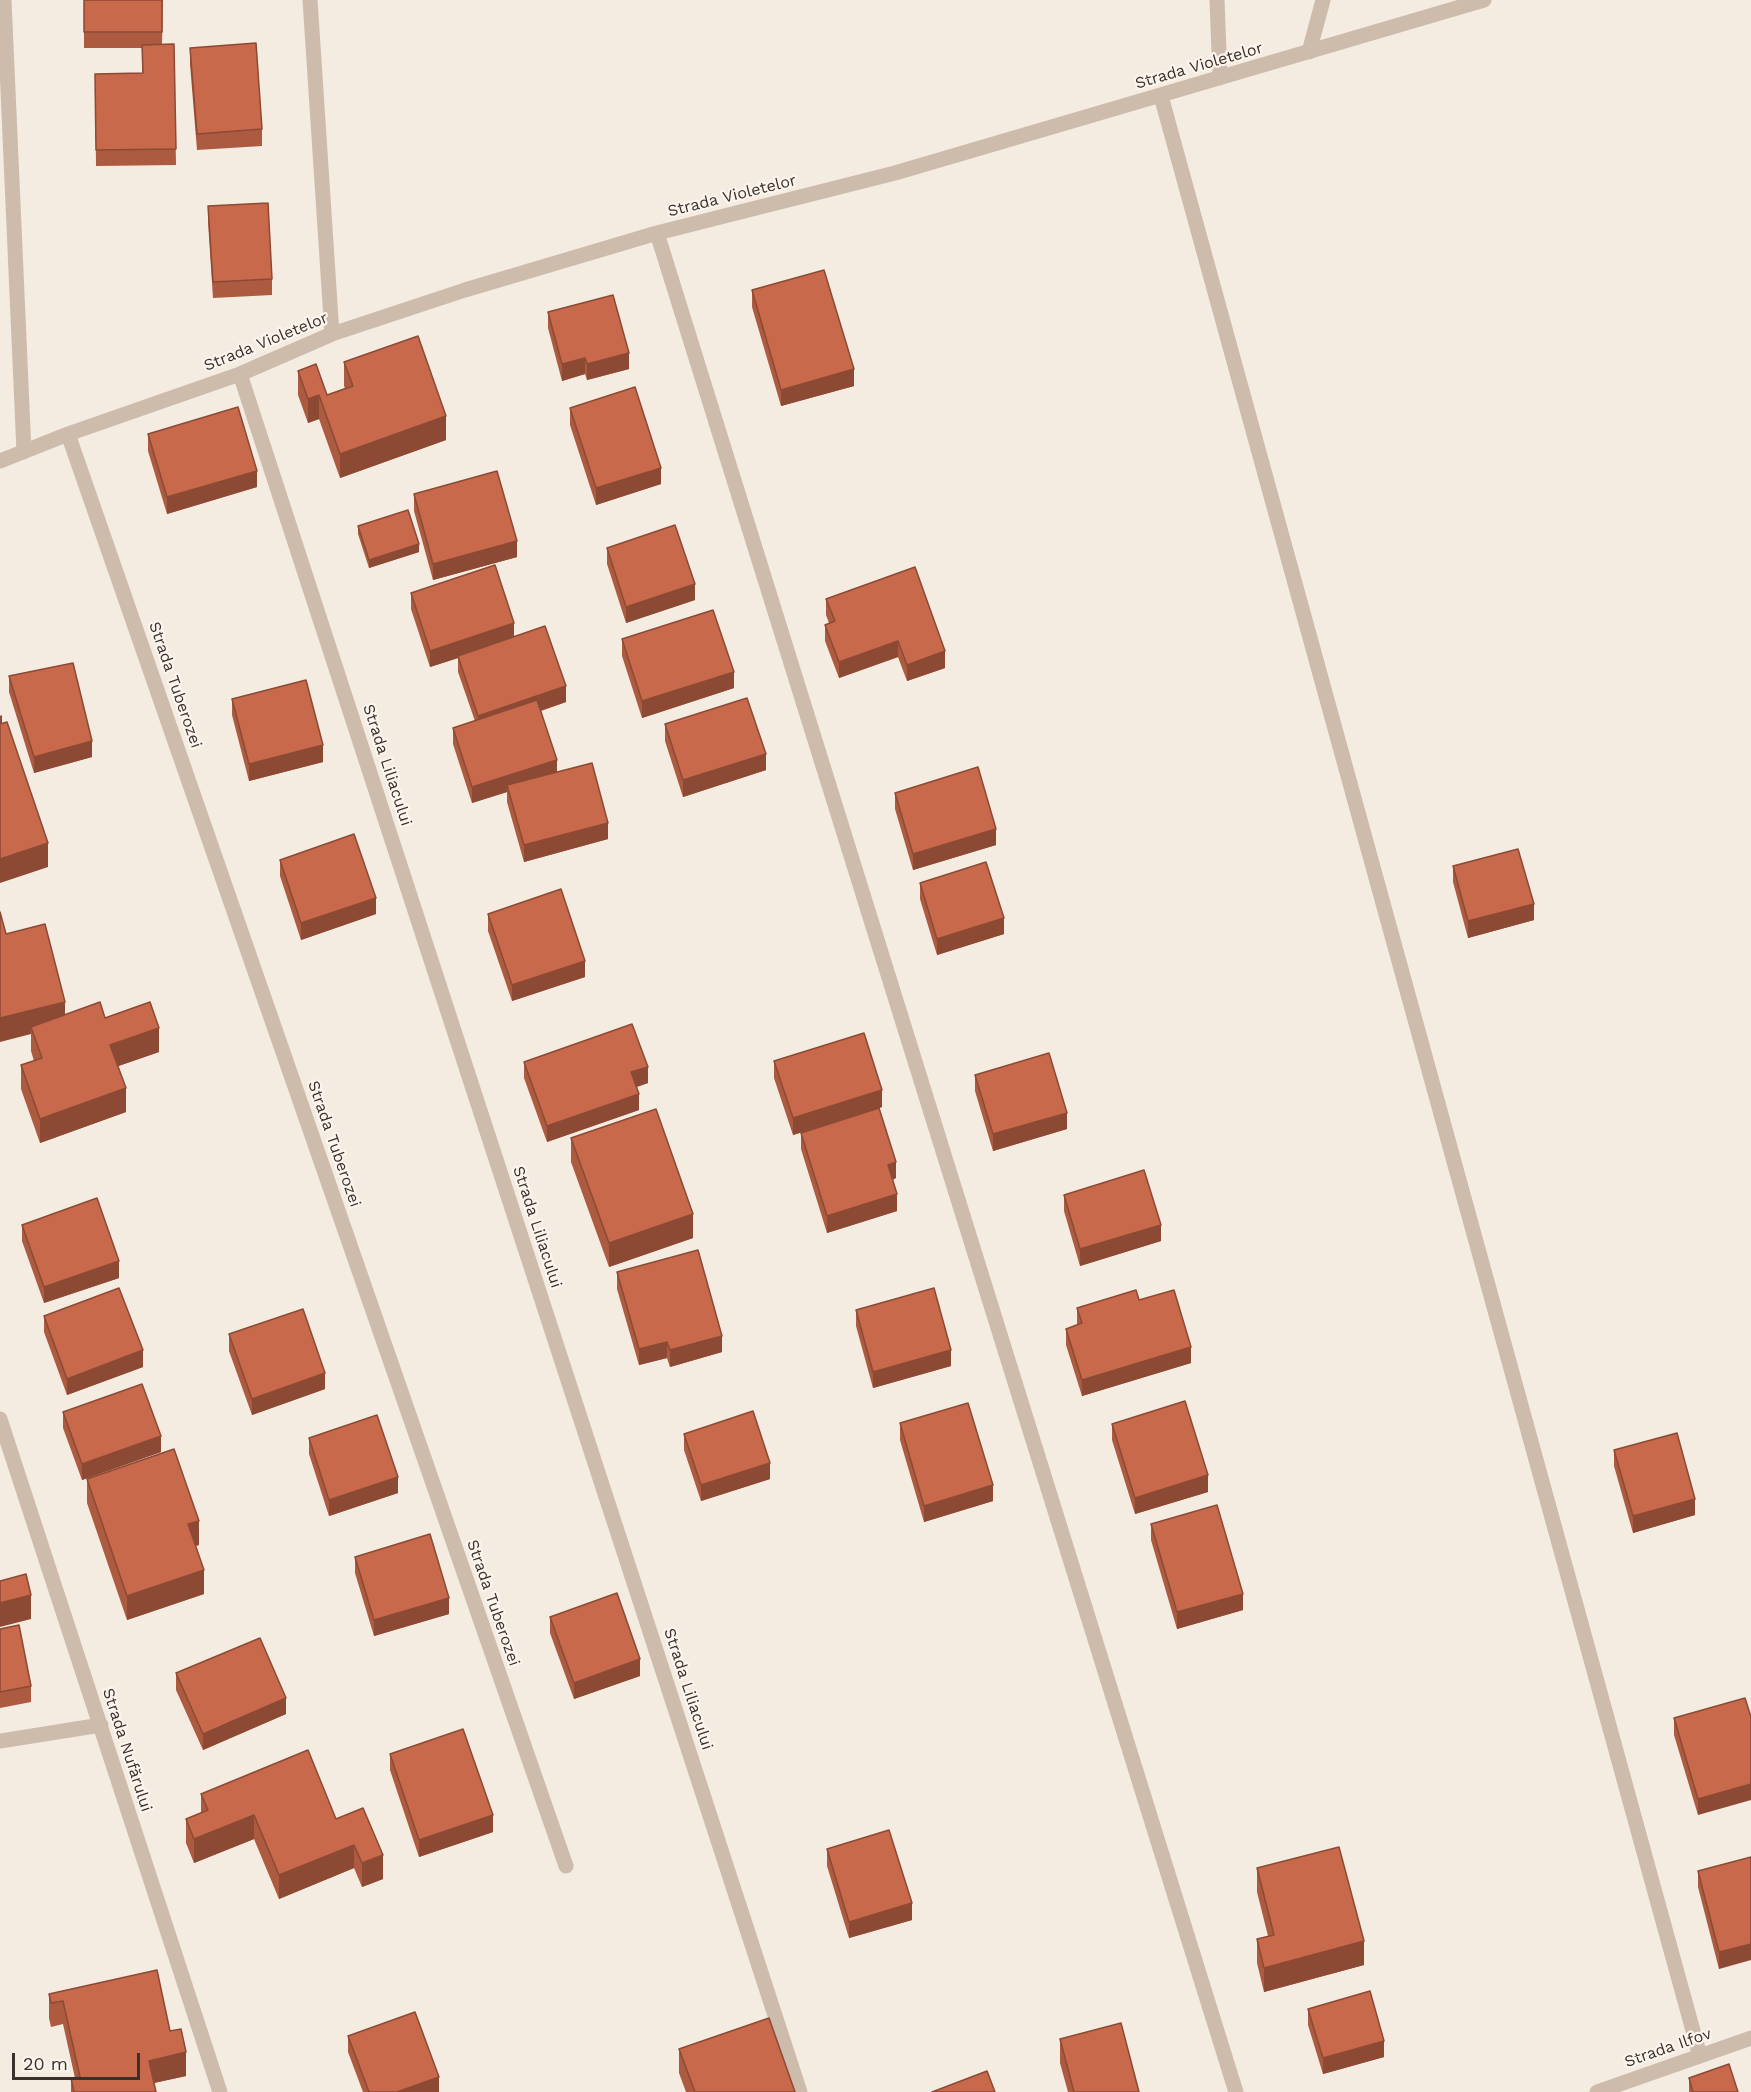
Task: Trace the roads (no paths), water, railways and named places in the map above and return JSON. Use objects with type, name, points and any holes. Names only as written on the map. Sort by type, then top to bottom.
[{"type":"street","points":[[4,0],[24,452]]},
{"type":"street","points":[[310,0],[332,334]]},
{"type":"street","points":[[1217,0],[1220,78]]},
{"type":"street","points":[[1309,52],[1323,0]]},
{"type":"street","name":"Strada Violetelor","points":[[0,461],[68,434],[240,374],[332,334],[465,290],[657,233],[896,173],[1484,0]]},
{"type":"street","points":[[1161,96],[1700,2056]]},
{"type":"street","points":[[657,233],[1236,2092]]},
{"type":"street","name":"Strada Liliacului","points":[[240,374],[800,2092]]},
{"type":"street","name":"Strada Tuberozei","points":[[68,434],[566,1866]]},
{"type":"street","name":"Strada Nufărului","points":[[0,1419],[220,2092]]},
{"type":"street","points":[[0,1741],[100,1725]]},
{"type":"street","name":"Strada Ilfov","points":[[1597,2092],[1751,2038]]}]
